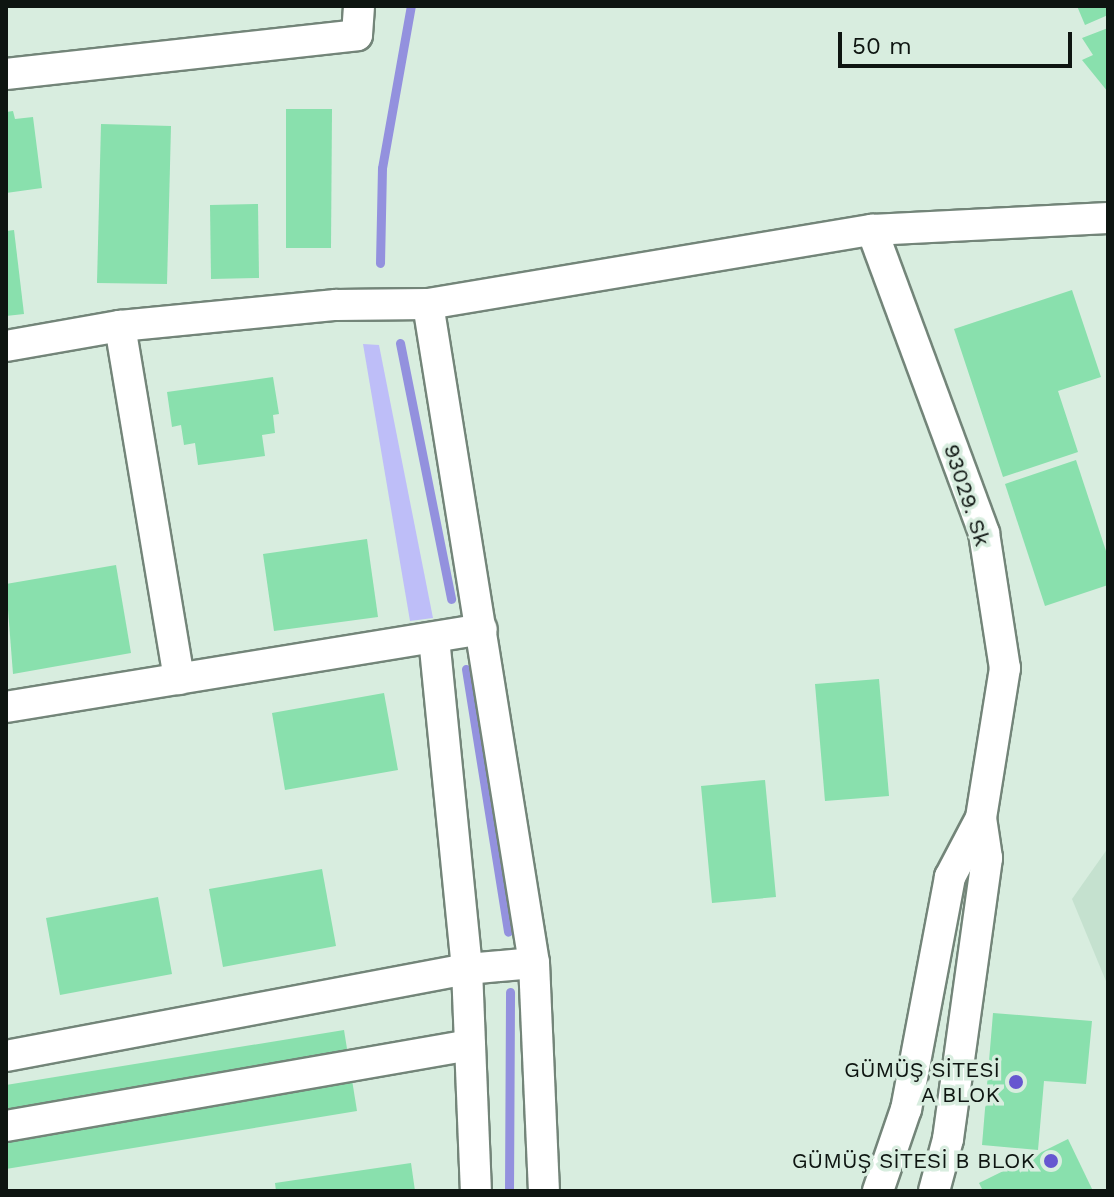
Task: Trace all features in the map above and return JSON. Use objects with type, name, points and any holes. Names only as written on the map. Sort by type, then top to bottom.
[{"type":"street","points":[[6,74],[357,35],[359,6]]},
{"type":"street","points":[[6,346],[120,326],[428,304],[872,230],[1108,218]]},
{"type":"street","name":"93029. Sk","points":[[872,230],[984,533],[1005,668],[981,818],[987,858],[936,1185]]},
{"type":"street","points":[[428,304],[534,963],[544,1191]]},
{"type":"street","points":[[120,326],[179,679]]},
{"type":"street","points":[[6,707],[482,629]]},
{"type":"street","points":[[434,638],[467,969],[476,1191]]},
{"type":"street","name":"93029. Sk","points":[[882,1179],[906,1109],[950,877],[981,818]]},
{"type":"street","points":[[6,1056],[467,969],[534,963]]},
{"type":"street","points":[[6,1126],[470,1045]]},
{"type":"street","points":[[882,1179],[936,1185]]},
{"type":"shaded area","points":[[363,344],[379,345],[433,618],[410,621]]},
{"type":"shaded area","points":[[1108,848],[1108,986],[1072,899]]},
{"type":"building","points":[[1077,6],[1108,6],[1108,15],[1085,25]]},
{"type":"building","points":[[1108,28],[1108,92],[1082,60],[1093,55],[1082,38]]},
{"type":"building","points":[[286,109],[332,109],[331,248],[286,248]]},
{"type":"building","points":[[13,111],[15,119],[33,117],[42,188],[6,193],[6,112]]},
{"type":"building","points":[[101,124],[171,126],[167,284],[97,283]]},
{"type":"building","points":[[258,204],[259,278],[211,279],[210,205]]},
{"type":"building","points":[[14,230],[24,314],[6,316],[6,231]]},
{"type":"building","points":[[1072,290],[1101,377],[1058,391],[1078,452],[1003,477],[954,329]]},
{"type":"building","points":[[273,377],[279,414],[273,415],[275,433],[262,435],[265,456],[198,465],[195,443],[184,445],[181,425],[172,427],[167,392]]},
{"type":"building","points":[[1076,460],[1108,557],[1108,585],[1045,606],[1005,484]]},
{"type":"building","points":[[367,539],[378,617],[274,631],[263,554]]},
{"type":"building","points":[[116,565],[131,653],[13,674],[6,584]]},
{"type":"building","points":[[879,679],[889,796],[825,801],[815,684]]},
{"type":"building","points":[[384,693],[398,770],[285,790],[272,713]]},
{"type":"building","points":[[765,780],[776,897],[712,903],[701,786]]},
{"type":"building","points":[[322,869],[336,946],[223,967],[209,889]]},
{"type":"building","points":[[158,897],[172,974],[60,995],[46,918]]},
{"type":"building","name":"GÜMÜŞ SİTESİ A BLOK","points":[[993,1013],[1092,1021],[1086,1084],[1044,1081],[1038,1150],[982,1145]]},
{"type":"building","points":[[344,1030],[357,1111],[6,1169],[6,1085]]},
{"type":"building","name":"GÜMÜŞ SİTESİ B BLOK","points":[[1068,1139],[1093,1191],[983,1191],[979,1183]]},
{"type":"building","points":[[411,1163],[415,1191],[276,1191],[275,1183]]},
{"type":"waterway","points":[[380,263],[382,168],[411,6]]},
{"type":"waterway","points":[[400,343],[451,599]]},
{"type":"waterway","points":[[466,669],[508,932]]},
{"type":"waterway","points":[[509,1191],[510,992]]},
{"type":"place","name":"GÜMÜŞ SİTESİ A BLOK","points":[[1016,1082]]},
{"type":"place","name":"GÜMÜŞ SİTESİ B BLOK","points":[[1051,1161]]}]
